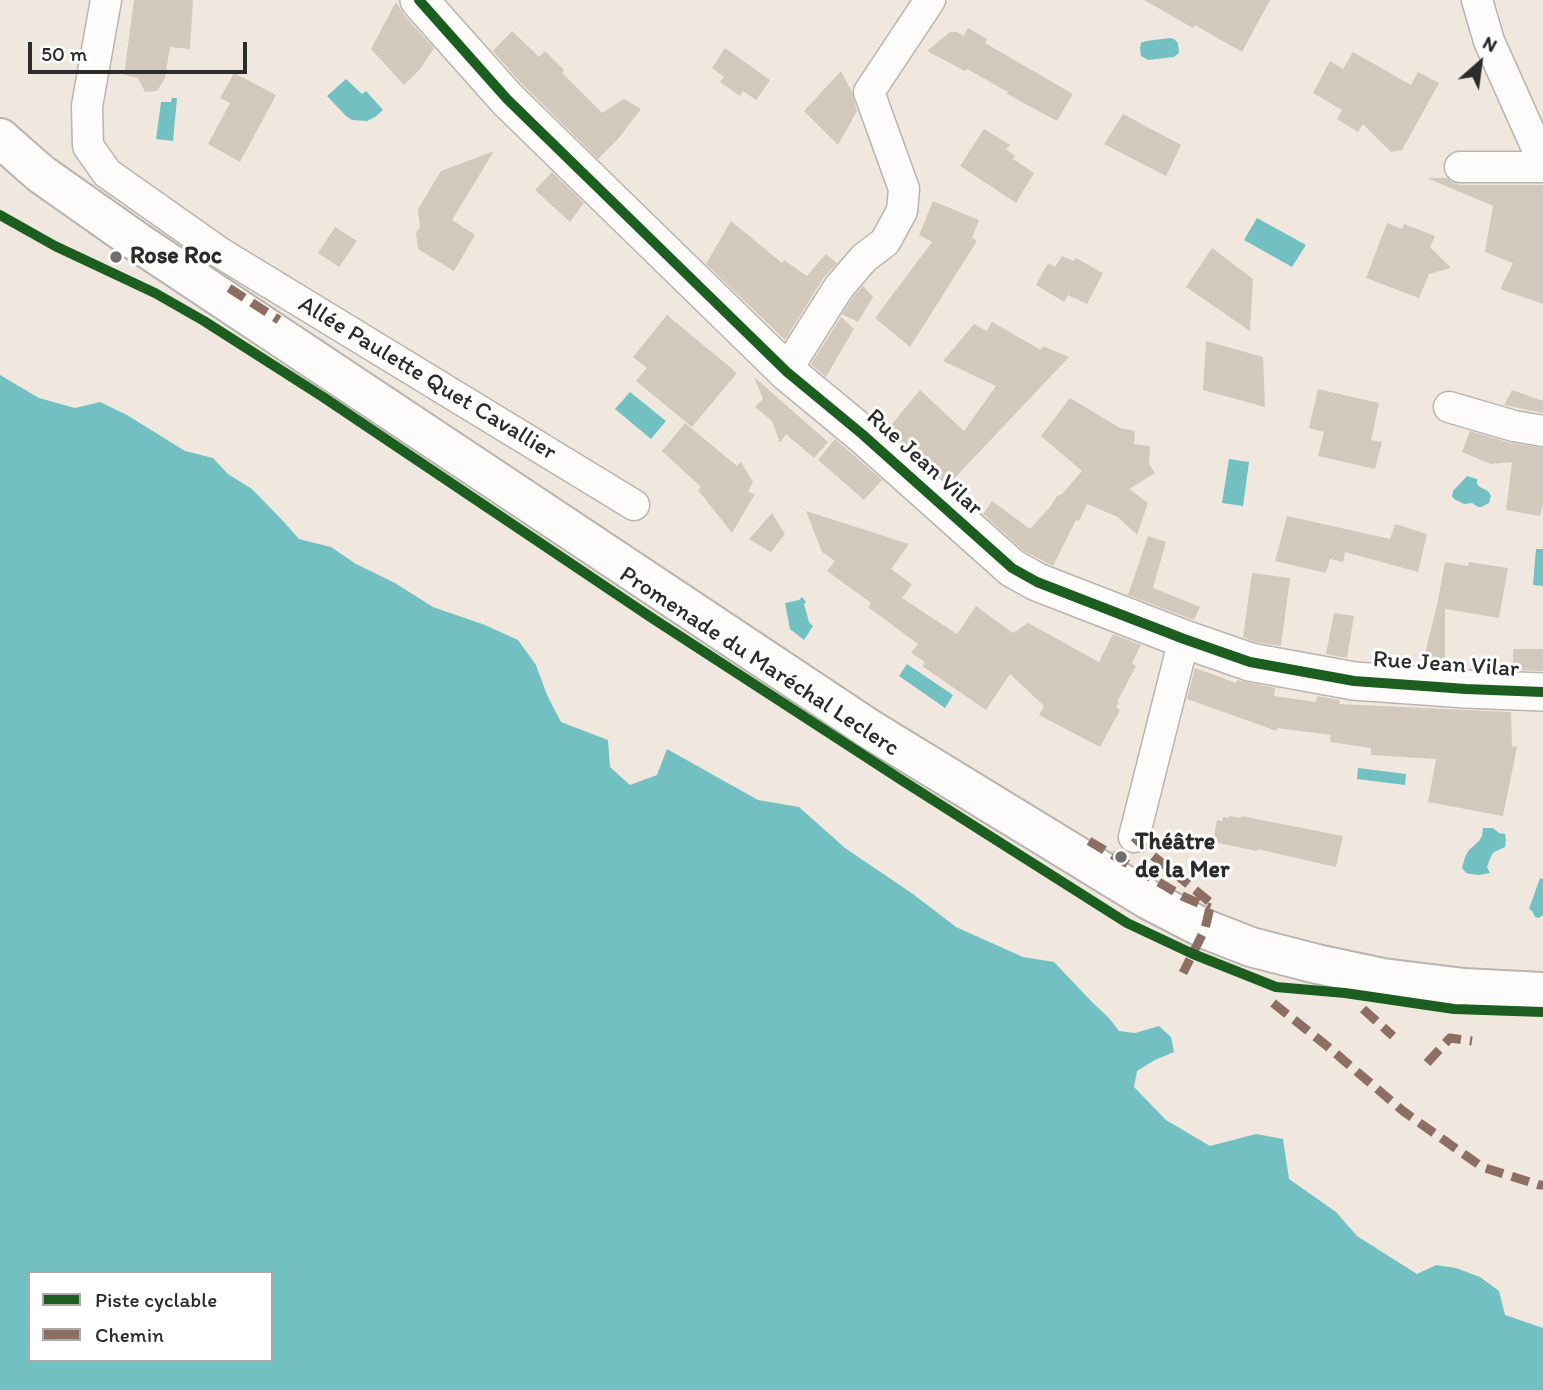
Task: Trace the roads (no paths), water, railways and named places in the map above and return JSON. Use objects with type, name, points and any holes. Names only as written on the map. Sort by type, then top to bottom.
[{"type":"main road","name":"Promenade du Maréchal Leclerc","points":[[0,138],[41,174],[198,283],[871,730],[1150,900],[1205,929],[1251,947],[1383,978],[1464,988],[1543,992]]},
{"type":"street","name":"Allée Paulette Quet Cavallier","points":[[106,0],[87,106],[88,146],[107,173],[219,252],[634,505]]},
{"type":"street","name":"Rue Jean Vilar","points":[[419,0],[508,99],[787,372],[862,434],[1012,568],[1037,582],[1250,662],[1354,681],[1543,692]]},
{"type":"street","points":[[787,372],[839,287],[864,258],[885,242],[902,211],[904,189],[869,92],[930,0]]},
{"type":"street","points":[[1460,167],[1543,165],[1489,41],[1477,0]]},
{"type":"street","points":[[198,283],[219,252]]},
{"type":"street","points":[[1449,407],[1514,426],[1543,430]]},
{"type":"street","points":[[1134,837],[1184,639]]},
{"type":"water","points":[[1170,38],[1178,43],[1179,53],[1174,57],[1148,60],[1141,56],[1141,43]]},
{"type":"water","points":[[346,79],[362,94],[366,91],[383,110],[367,121],[352,120],[346,116],[327,96]]},
{"type":"water","points":[[172,98],[177,98],[173,141],[156,139],[161,102],[171,102]]},
{"type":"water","points":[[1257,218],[1306,245],[1292,267],[1244,240]]},
{"type":"water","points":[[0,375],[39,398],[75,408],[100,402],[127,415],[185,451],[213,458],[228,474],[252,489],[299,539],[331,547],[433,607],[518,640],[536,665],[561,722],[608,740],[610,767],[630,785],[657,775],[667,749],[758,800],[799,807],[845,848],[956,927],[1023,957],[1054,962],[1119,1031],[1135,1033],[1159,1026],[1171,1037],[1174,1052],[1137,1071],[1134,1087],[1166,1120],[1210,1146],[1256,1134],[1283,1139],[1289,1179],[1336,1212],[1357,1236],[1417,1274],[1436,1265],[1456,1268],[1480,1277],[1499,1291],[1505,1315],[1543,1328],[1543,1390],[0,1390]]},
{"type":"water","points":[[630,392],[666,421],[651,439],[615,409]]},
{"type":"water","points":[[1229,459],[1249,462],[1243,506],[1222,503]]},
{"type":"water","points":[[1467,476],[1477,479],[1477,484],[1488,491],[1491,496],[1489,503],[1478,507],[1454,499],[1453,491]]},
{"type":"water","points":[[1536,549],[1543,549],[1543,586],[1533,585]]},
{"type":"water","points":[[802,597],[806,602],[804,604],[809,622],[813,626],[804,640],[790,629],[785,603]]},
{"type":"water","points":[[907,664],[953,695],[945,708],[899,676]]},
{"type":"water","points":[[1358,768],[1406,774],[1405,785],[1357,779]]},
{"type":"water","points":[[1483,828],[1493,828],[1505,834],[1505,847],[1491,856],[1487,867],[1490,873],[1466,873],[1462,868],[1465,857],[1479,841]]},
{"type":"water","points":[[1540,878],[1543,879],[1543,915],[1539,918],[1529,909]]},
{"type":"place","name":"Rose Roc","points":[[116,257]]},
{"type":"place","name":"Théâtre de la Mer","points":[[1121,857]]}]
